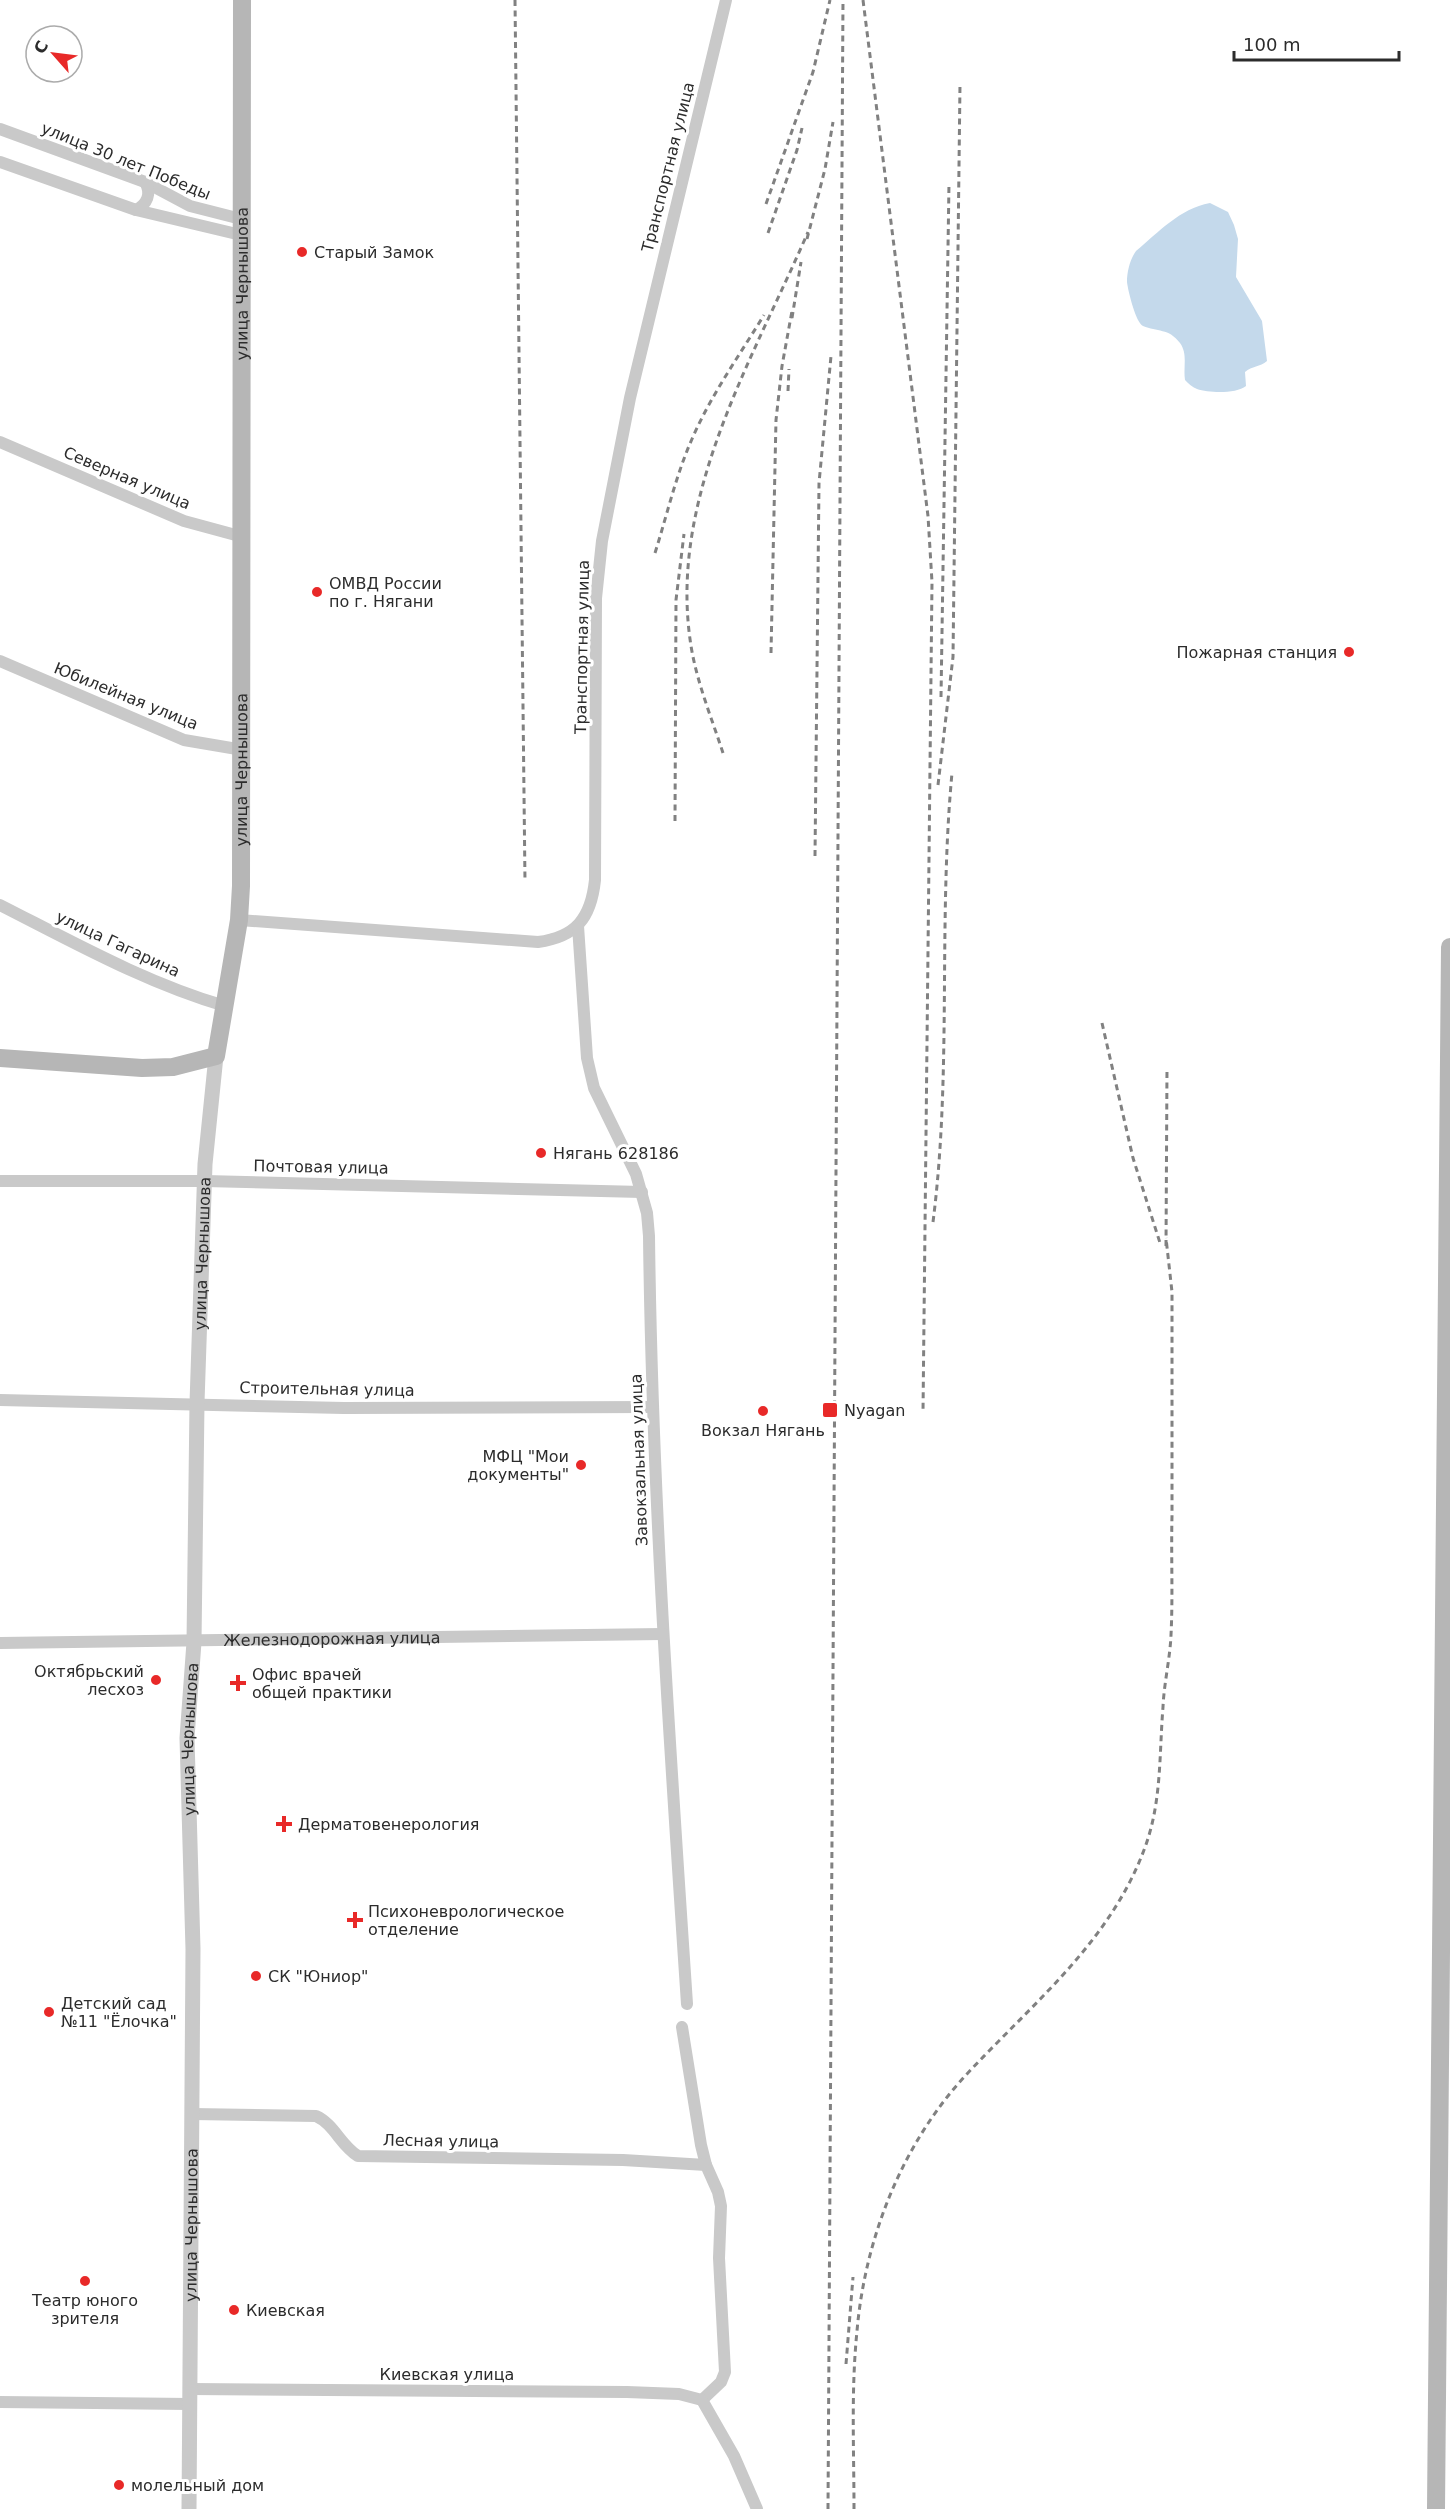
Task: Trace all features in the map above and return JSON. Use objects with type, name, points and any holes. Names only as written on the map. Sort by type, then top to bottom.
[{"type":"main road","name":"улица Чернышова","points":[[216,1056],[239,920],[243,750],[242,0]]},
{"type":"main road","points":[[1436,2509],[1448,1477],[1450,947]]},
{"type":"main road","points":[[0,1058],[142,1068],[173,1067],[216,1056]]},
{"type":"street","name":"Транспортная улица","points":[[578,926],[586,915],[593,897],[595,880],[596,598],[602,541],[630,398],[726,0]]},
{"type":"street","name":"улица 30 лет Победы","points":[[0,129],[145,182],[190,206],[241,227]]},
{"type":"street","name":"улица 30 лет Победы","points":[[0,162],[136,210],[241,227]]},
{"type":"street","points":[[136,210],[143,206],[148,198],[149,189],[145,182]]},
{"type":"street","name":"Северная улица","points":[[0,442],[184,521],[243,537]]},
{"type":"street","name":"Юбилейная улица","points":[[0,661],[184,740],[243,750]]},
{"type":"street","name":"улица Гагарина","points":[[0,905],[132,971],[199,999],[225,1006]]},
{"type":"street","points":[[239,920],[521,942],[555,939],[578,926]]},
{"type":"street","name":"Завокзальная улица","points":[[578,926],[587,1058],[594,1088],[636,1174],[642,1192],[649,1236],[653,1407],[663,1634],[687,2004]]},
{"type":"street","name":"улица Чернышова","points":[[189,2509],[192,1862],[186,1765],[194,1642],[197,1403],[207,1128],[216,1056]]},
{"type":"street","name":"Почтовая улица","points":[[0,1181],[205,1181],[642,1192]]},
{"type":"street","name":"Строительная улица","points":[[0,1400],[344,1407],[653,1407]]},
{"type":"street","name":"Железнодорожная улица","points":[[0,1643],[663,1634]]},
{"type":"street","points":[[682,2027],[691,2073],[698,2130],[706,2165],[722,2206],[719,2258],[725,2372],[721,2382],[702,2400],[734,2456],[757,2509]]},
{"type":"street","name":"Лесная улица","points":[[192,2115],[316,2116],[358,2156],[623,2160],[706,2165]]},
{"type":"street","name":"Киевская улица","points":[[0,2402],[190,2396],[627,2392],[679,2394],[702,2400]]},
{"type":"water","points":[[1210,203],[1228,212],[1234,225],[1238,239],[1236,277],[1262,321],[1267,361],[1245,372],[1246,386],[1229,392],[1197,389],[1185,380],[1185,356],[1180,343],[1172,335],[1140,324],[1127,282],[1129,266],[1136,251],[1179,216]]},
{"type":"railway","points":[[515,0],[525,882]]},
{"type":"railway","points":[[766,204],[813,72],[830,0]]},
{"type":"railway","points":[[828,2509],[843,0]]},
{"type":"railway","points":[[863,0],[928,516],[932,582],[923,1412]]},
{"type":"railway","points":[[938,785],[953,657],[960,84]]},
{"type":"railway","points":[[807,239],[825,169],[833,122]]},
{"type":"railway","points":[[768,233],[797,150],[802,128]]},
{"type":"railway","points":[[941,697],[949,183]]},
{"type":"railway","points":[[723,753],[692,654],[687,585],[692,533],[704,480],[721,429],[741,379],[808,232]]},
{"type":"railway","points":[[792,318],[801,262]]},
{"type":"railway","points":[[771,653],[776,420],[782,366],[792,311]]},
{"type":"railway","points":[[655,553],[676,481],[692,439],[717,391],[764,315]]},
{"type":"railway","points":[[815,856],[819,483],[831,356]]},
{"type":"railway","points":[[788,391],[789,369]]},
{"type":"railway","points":[[675,821],[676,600],[684,534]]},
{"type":"railway","points":[[933,1222],[942,1110],[946,885],[952,773]]},
{"type":"railway","points":[[1102,1023],[1133,1158],[1161,1246]]},
{"type":"railway","points":[[1166,1246],[1167,1068]]},
{"type":"railway","points":[[854,2509],[853,2398],[861,2296],[868,2261],[891,2194],[905,2162],[943,2102],[966,2075],[1067,1971],[1111,1914],[1129,1883],[1150,1832],[1159,1779],[1172,1620],[1172,1292],[1166,1238]]},
{"type":"railway","points":[[846,2364],[853,2277]]},
{"type":"place","name":"Старый Замок","points":[[302,252]]},
{"type":"place","name":"ОМВД России по г. Нягани","points":[[317,592]]},
{"type":"place","name":"Пожарная станция","points":[[1349,652]]},
{"type":"place","name":"Нягань 628186","points":[[541,1153]]},
{"type":"place","name":"Nyagan","points":[[830,1410]]},
{"type":"place","name":"Вокзал Нягань","points":[[763,1411]]},
{"type":"place","name":"МФЦ \"Мои документы\"","points":[[581,1465]]},
{"type":"place","name":"Октябрьский лесхоз","points":[[156,1680]]},
{"type":"place","name":"Офис врачей общей практики","points":[[238,1683]]},
{"type":"place","name":"Дерматовенерология","points":[[284,1824]]},
{"type":"place","name":"Психоневрологическое отделение","points":[[355,1920]]},
{"type":"place","name":"СК \"Юниор\"","points":[[256,1976]]},
{"type":"place","name":"Детский сад №11 \"Ёлочка\"","points":[[49,2012]]},
{"type":"place","name":"Театр юного зрителя","points":[[85,2281]]},
{"type":"place","name":"Киевская","points":[[234,2310]]},
{"type":"place","name":"молельный дом","points":[[119,2485]]}]
